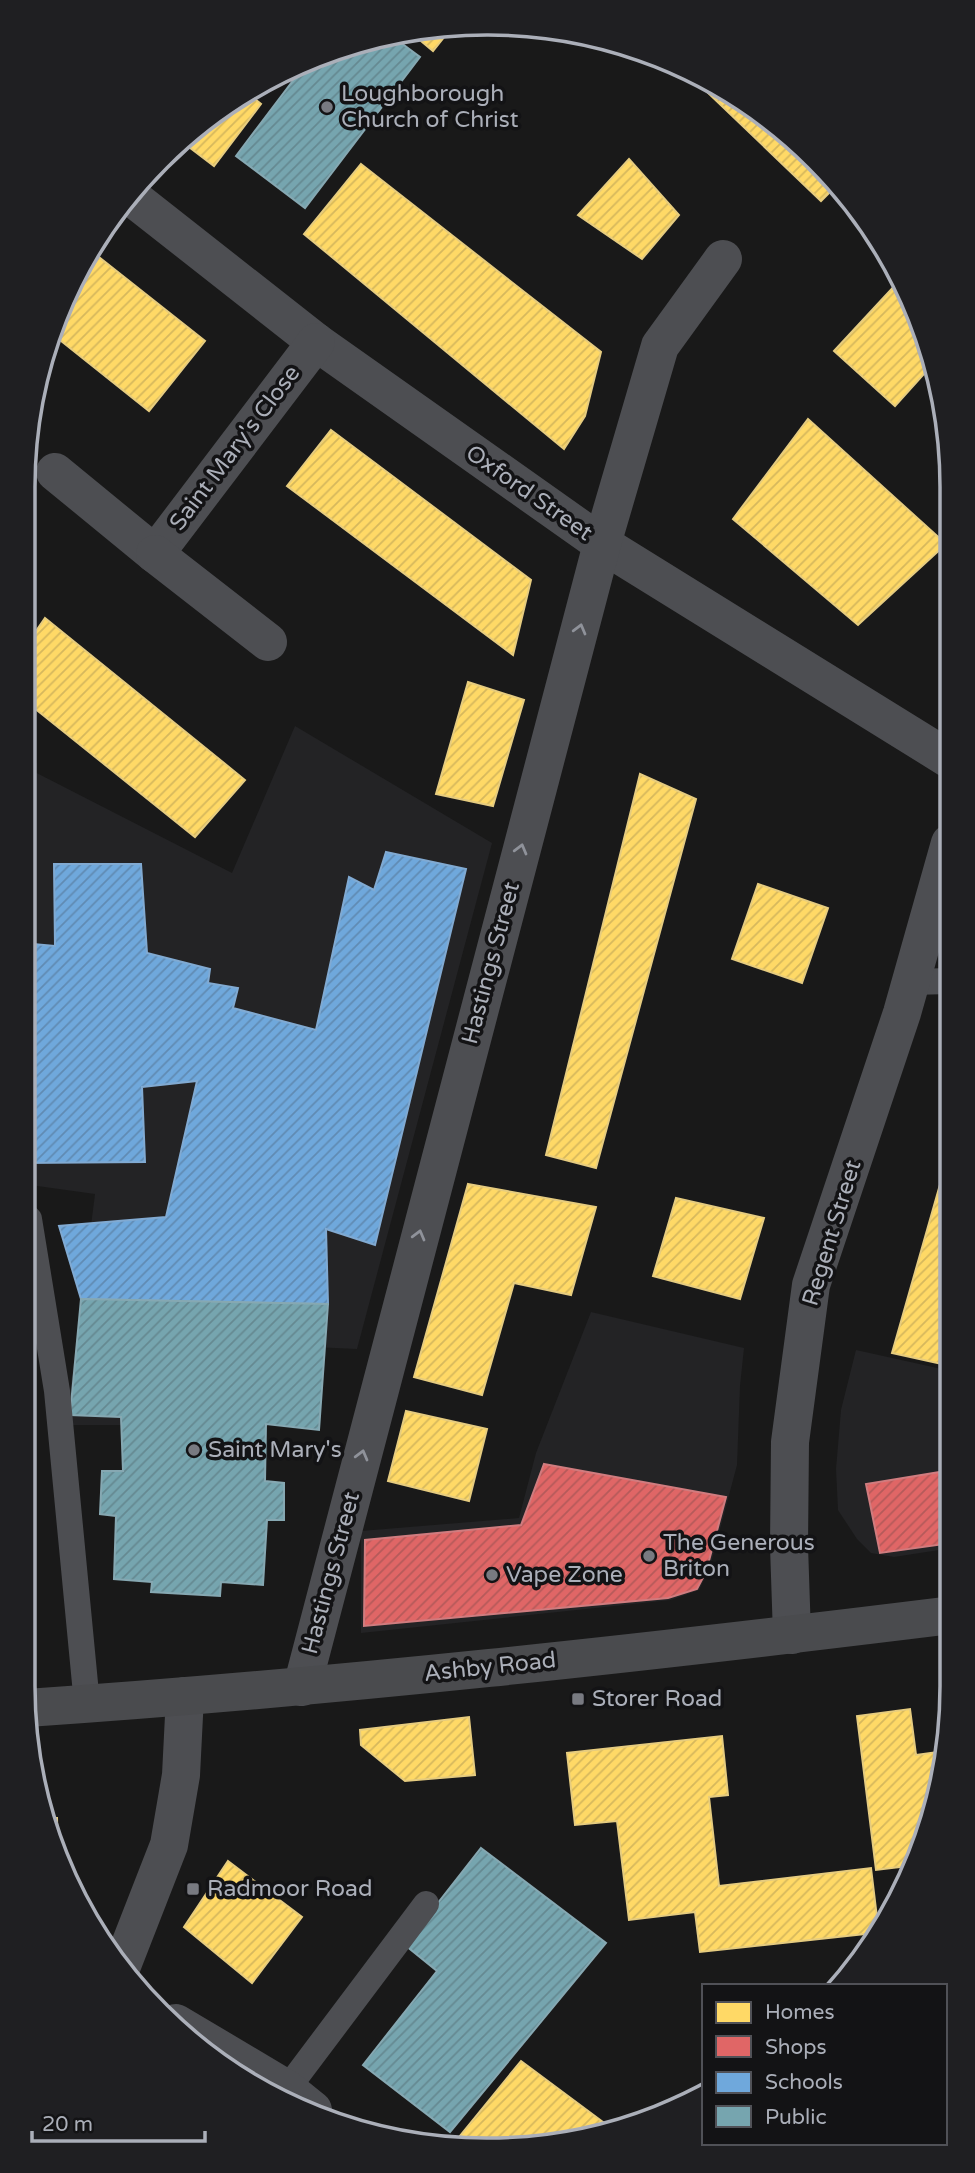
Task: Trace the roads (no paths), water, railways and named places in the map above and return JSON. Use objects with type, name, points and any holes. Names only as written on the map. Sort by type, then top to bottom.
[{"type":"main road","name":"Ashby Road","points":[[36,1707],[302,1687],[792,1635],[940,1616]]},
{"type":"street","name":"Oxford Street","points":[[137,201],[316,342],[602,544],[940,753]]},
{"type":"street","name":"Hastings Street","points":[[302,1687],[602,544],[660,346],[723,258]]},
{"type":"street","name":"Saint Mary's Close","points":[[155,554],[316,342]]},
{"type":"street","name":"Saint Mary's Close","points":[[55,472],[268,642]]},
{"type":"street","name":"Regent Street","points":[[792,1635],[790,1442],[811,1285],[911,982],[940,879]]},
{"type":"street","points":[[126,1956],[169,1844],[181,1775],[184,1696]]},
{"type":"street","points":[[220,2050],[287,2091]]},
{"type":"lane","points":[[911,982],[940,981]]},
{"type":"lane","points":[[35,1256],[57,1391],[87,1704]]},
{"type":"lane","points":[[301,2098],[426,1904]]},
{"type":"place","name":"Loughborough Church of Christ","points":[[327,107]]},
{"type":"place","name":"Saint Mary's","points":[[194,1450]]},
{"type":"place","name":"The Generous Briton","points":[[649,1556]]},
{"type":"place","name":"Vape Zone","points":[[492,1575]]},
{"type":"place","name":"Storer Road","points":[[578,1699]]},
{"type":"place","name":"Radmoor Road","points":[[193,1889]]}]
